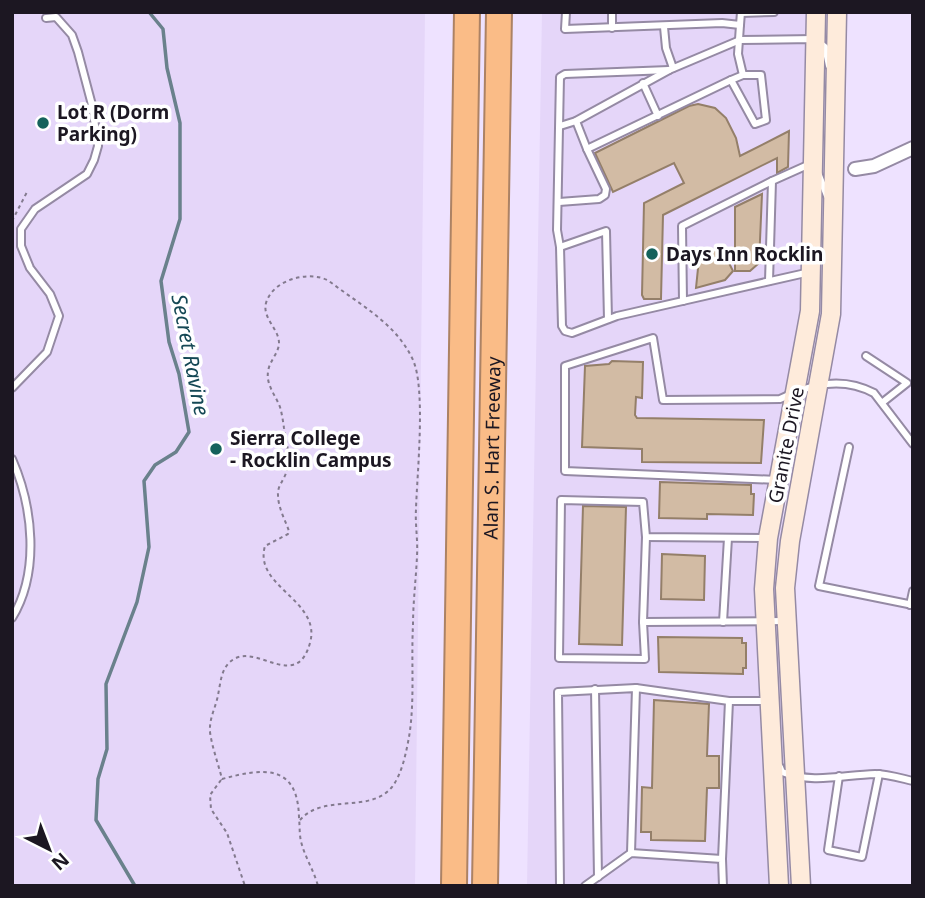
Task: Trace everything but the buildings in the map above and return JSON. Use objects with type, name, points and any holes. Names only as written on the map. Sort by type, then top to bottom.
[{"type":"highway","name":"Alan S. Hart Freeway","points":[[454,886],[467,12]]},
{"type":"highway","name":"Alan S. Hart Freeway","points":[[485,886],[499,12]]},
{"type":"street","name":"Granite Drive","points":[[779,886],[764,589],[768,538],[810,311],[816,12]]},
{"type":"street","name":"Granite Drive","points":[[801,886],[785,588],[790,541],[831,314],[837,12]]},
{"type":"street","points":[[855,169],[874,166],[913,148]]},
{"type":"lane","points":[[566,12],[565,29],[722,23],[740,25]]},
{"type":"lane","points":[[612,12],[612,28]]},
{"type":"lane","points":[[743,75],[738,54],[741,13],[774,12]]},
{"type":"lane","points":[[12,388],[47,352],[59,316],[50,294],[30,268],[21,246],[22,229],[35,209],[86,174],[98,146],[92,106],[72,35],[56,17],[46,18]]},
{"type":"lane","points":[[664,27],[671,69]]},
{"type":"lane","points":[[560,126],[576,121],[671,69],[740,40],[815,40],[825,47],[835,95]]},
{"type":"lane","points":[[671,69],[565,74],[560,77],[559,202],[556,230],[560,247],[562,326],[565,331],[572,333],[608,319],[811,272]]},
{"type":"lane","points":[[587,149],[658,116],[732,80],[743,75],[761,75],[766,120],[755,124],[732,80]]},
{"type":"lane","points":[[643,83],[658,116]]},
{"type":"lane","points":[[559,202],[599,199],[605,195],[606,189],[576,121]]},
{"type":"lane","points":[[683,301],[682,226],[813,163],[821,176],[833,218]]},
{"type":"lane","points":[[769,281],[772,181]]},
{"type":"lane","points":[[560,247],[606,230],[608,319]]},
{"type":"lane","points":[[779,481],[565,471],[565,366],[653,338],[663,400],[780,399],[796,391],[832,382],[866,389],[883,402],[913,444]]},
{"type":"lane","points":[[866,356],[907,383],[883,402]]},
{"type":"lane","points":[[849,447],[819,586],[911,605],[913,591]]},
{"type":"lane","points":[[12,459],[21,480],[30,521],[29,579],[23,601],[12,618]]},
{"type":"lane","points":[[561,500],[643,502],[646,537],[643,622],[645,659],[559,658],[561,500]]},
{"type":"lane","points":[[646,537],[768,538]]},
{"type":"lane","points":[[723,622],[728,538]]},
{"type":"lane","points":[[643,622],[786,621]]},
{"type":"lane","points":[[595,688],[598,877]]},
{"type":"lane","points":[[560,886],[558,692],[636,688],[729,701],[769,701]]},
{"type":"lane","points":[[631,853],[636,688]]},
{"type":"lane","points":[[723,886],[729,701]]},
{"type":"lane","points":[[773,754],[782,772],[795,777],[810,779],[878,774],[913,781]]},
{"type":"lane","points":[[839,776],[828,850],[862,857],[878,774]]},
{"type":"lane","points":[[585,886],[631,853],[722,859]]},
{"type":"path","points":[[12,221],[27,192]]},
{"type":"path","points":[[222,779],[211,723],[224,670],[237,657],[247,656],[281,666],[292,665],[300,660],[310,642],[310,626],[305,614],[291,596],[273,580],[266,568],[263,554],[265,546],[289,531],[278,498],[278,490],[288,463],[285,431],[279,404],[267,375],[273,356],[278,350],[279,339],[268,318],[266,303],[277,288],[285,283],[309,275],[321,276],[384,320],[413,360],[419,382],[416,512],[418,555],[409,734],[400,772],[391,789],[382,796],[306,812],[300,820],[298,827],[302,846],[318,886]]},
{"type":"path","points":[[245,886],[227,833],[211,809],[210,795],[222,779],[257,771],[283,776],[289,781],[295,794],[300,820]]},
{"type":"shaded area","name":"Sierra College - Rocklin Campus","points":[[12,12],[425,12],[415,886],[12,886]]},
{"type":"shaded area","points":[[542,12],[814,12],[819,308],[784,507],[778,603],[791,886],[527,886]]},
{"type":"waterway","name":"Secret Ravine","points":[[135,886],[96,820],[98,779],[107,749],[106,684],[137,602],[149,547],[144,481],[155,465],[176,452],[189,432],[179,374],[169,342],[161,281],[180,219],[180,123],[167,68],[163,29],[149,12]]},
{"type":"place","name":"Lot R (Dorm Parking)","points":[[43,123]]},
{"type":"place","name":"Days Inn Rocklin","points":[[652,254]]},
{"type":"place","name":"Sierra College - Rocklin Campus","points":[[216,449]]}]
